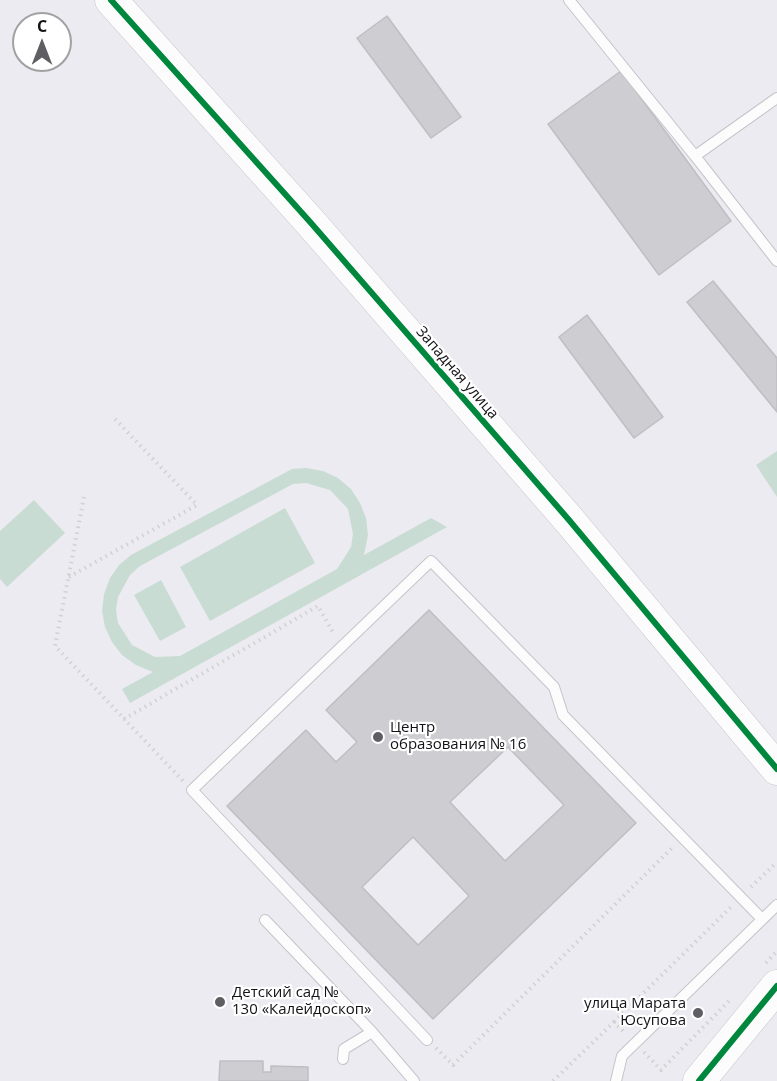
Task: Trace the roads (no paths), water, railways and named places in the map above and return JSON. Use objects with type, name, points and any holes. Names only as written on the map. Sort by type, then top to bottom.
[{"type":"street","name":"Западная улица","points":[[111,0],[311,223],[569,520],[776,769]]},
{"type":"street","points":[[699,1081],[777,986]]},
{"type":"lane","points":[[569,0],[777,261]]},
{"type":"lane","points":[[695,156],[777,98]]},
{"type":"lane","points":[[427,1040],[192,790],[431,561],[555,687],[562,715],[762,919]]},
{"type":"lane","points":[[616,1081],[622,1056],[777,905]]},
{"type":"lane","points":[[265,920],[372,1032],[414,1081]]},
{"type":"lane","points":[[343,1059],[344,1048],[372,1032]]},
{"type":"place","name":"Центр образования № 16","points":[[378,737]]},
{"type":"place","name":"Детский сад № 130 «Калейдоскоп»","points":[[220,1002]]},
{"type":"place","name":"улица Марата Юсупова","points":[[698,1013]]}]
